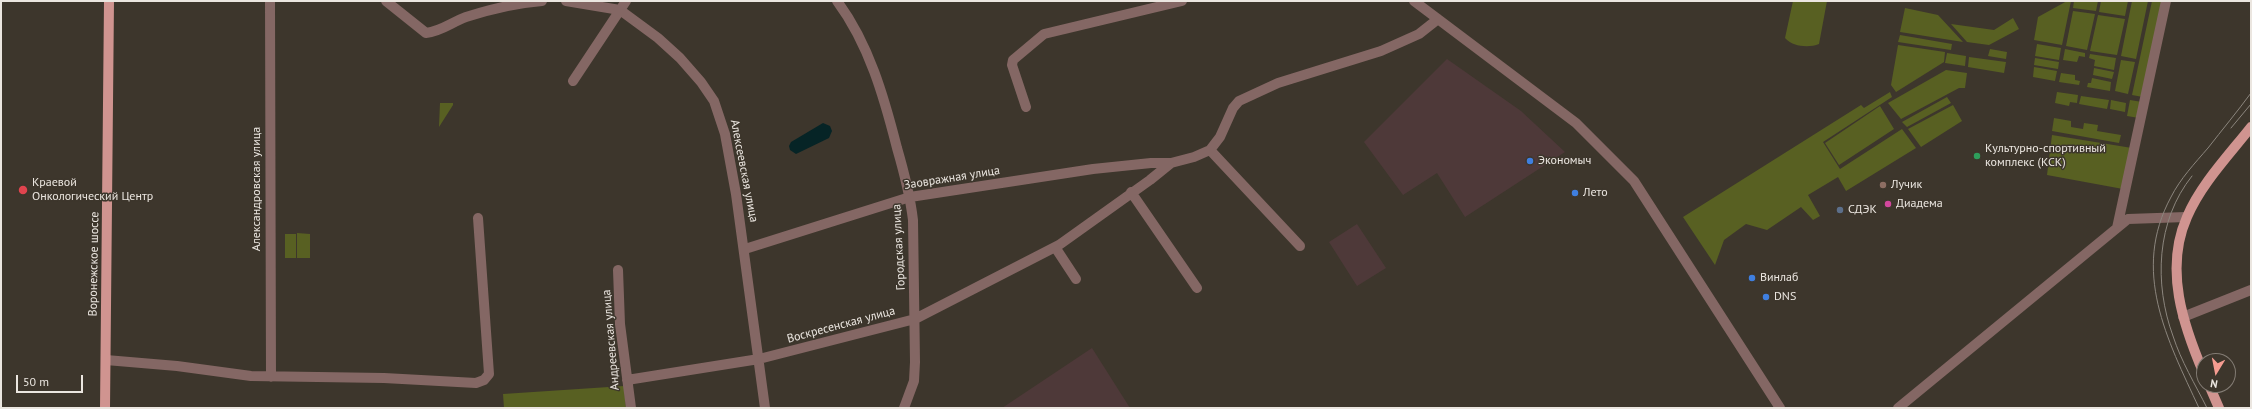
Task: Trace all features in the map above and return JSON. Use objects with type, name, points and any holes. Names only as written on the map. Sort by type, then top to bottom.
[{"type":"main road","name":"Воронежское шоссе","points":[[105,408],[109,1]]},
{"type":"main road","points":[[2196,353],[2183,316],[2177,289],[2178,249],[2186,217],[2206,185],[2251,127]]},
{"type":"main road","points":[[2212,393],[2219,408]]},
{"type":"street","name":"Александровская улица","points":[[270,1],[271,377]]},
{"type":"street","points":[[386,1],[426,33],[438,31],[455,21],[502,7],[542,1]]},
{"type":"street","name":"Алексеевская улица","points":[[566,1],[620,10],[658,38],[680,58],[701,82],[714,101],[725,134],[745,249],[765,408]]},
{"type":"street","points":[[573,81],[626,1]]},
{"type":"street","name":"Городская улица","points":[[837,1],[852,22],[884,96],[910,197],[913,220],[915,319],[914,381],[904,408]]},
{"type":"street","points":[[1026,107],[1012,65],[1013,60],[1044,34],[1182,1]]},
{"type":"street","points":[[1414,1],[1576,123],[1634,181],[1780,408]]},
{"type":"street","points":[[2117,228],[2166,1]]},
{"type":"street","points":[[1171,163],[1210,150],[1220,137],[1233,108],[1239,101],[1278,83],[1381,51],[1419,34],[1438,19]]},
{"type":"street","points":[[1210,150],[1300,246]]},
{"type":"street","name":"Заовражная улица","points":[[745,249],[910,197],[1093,169],[1152,163],[1171,163]]},
{"type":"street","name":"Воскресенская улица","points":[[627,380],[759,359],[915,319],[1051,249],[1150,180],[1171,163]]},
{"type":"street","points":[[1131,192],[1197,288]]},
{"type":"street","points":[[1898,408],[2128,219],[2186,217]]},
{"type":"street","points":[[106,360],[177,366],[271,377],[384,378],[476,383],[484,380],[489,374],[478,218]]},
{"type":"street","points":[[1051,249],[1076,279]]},
{"type":"street","name":"Андреевская улица","points":[[618,270],[620,324],[631,408]]},
{"type":"street","points":[[2183,316],[2251,290]]},
{"type":"shaded area","points":[[1447,59],[1521,111],[1565,152],[1465,217],[1437,173],[1403,195],[1364,142]]},
{"type":"shaded area","points":[[1357,224],[1386,268],[1357,286],[1329,242]]},
{"type":"shaded area","points":[[1092,348],[1130,408],[1002,408]]},
{"type":"green space","points":[[1793,1],[1827,1],[1819,44],[1801,46],[1788,41],[1785,38]]},
{"type":"green space","points":[[2067,1],[2071,1],[2062,45],[2034,40],[2038,17]]},
{"type":"green space","points":[[2074,1],[2098,1],[2096,11],[2073,8]]},
{"type":"green space","points":[[2101,1],[2128,1],[2125,16],[2099,12]]},
{"type":"green space","points":[[2132,1],[2148,1],[2136,59],[2121,56]]},
{"type":"green space","points":[[2152,1],[2164,1],[2143,97],[2132,95]]},
{"type":"green space","points":[[1905,8],[1938,15],[1963,42],[1900,32]]},
{"type":"green space","points":[[2073,11],[2095,14],[2087,50],[2066,46]]},
{"type":"green space","points":[[2098,15],[2125,19],[2117,55],[2090,51]]},
{"type":"green space","points":[[2013,18],[2019,29],[1989,45],[1967,42],[1951,24],[1994,30]]},
{"type":"green space","points":[[1900,35],[1952,44],[1951,50],[1898,42]]},
{"type":"green space","points":[[2037,44],[2061,48],[2059,60],[2035,56]]},
{"type":"green space","points":[[1898,45],[1945,52],[1944,62],[1896,92],[1891,85]]},
{"type":"green space","points":[[1990,49],[2007,52],[2006,59],[1988,56]]},
{"type":"green space","points":[[2065,49],[2085,53],[2085,57],[2079,56],[2077,62],[2063,60]]},
{"type":"green space","points":[[1947,53],[1966,56],[1965,66],[1945,63]]},
{"type":"green space","points":[[2090,54],[2116,58],[2114,70],[2094,66],[2095,60],[2089,58]]},
{"type":"green space","points":[[1969,57],[2006,62],[2004,73],[1968,67]]},
{"type":"green space","points":[[2035,58],[2059,62],[2058,69],[2034,65]]},
{"type":"green space","points":[[2121,60],[2135,62],[2128,94],[2115,91]]},
{"type":"green space","points":[[2034,67],[2057,71],[2055,81],[2033,77]]},
{"type":"green space","points":[[2094,68],[2114,72],[2112,79],[2093,75]]},
{"type":"green space","points":[[1946,70],[1967,73],[1965,88],[1959,88],[1901,119],[1888,103]]},
{"type":"green space","points":[[2061,73],[2075,75],[2075,80],[2080,81],[2079,85],[2059,82]]},
{"type":"green space","points":[[2092,78],[2111,82],[2110,91],[2087,87],[2088,83],[2091,83]]},
{"type":"green space","points":[[1890,92],[1892,97],[1823,142],[1840,169],[1902,129],[1916,148],[1846,191],[1838,177],[1808,195],[1820,216],[1813,220],[1801,207],[1767,230],[1746,224],[1724,240],[1715,265],[1683,217],[1861,105],[1864,108]]},
{"type":"green space","points":[[2057,92],[2078,95],[2077,103],[2070,102],[2069,106],[2055,103]]},
{"type":"green space","points":[[2081,96],[2109,100],[2107,109],[2079,104]]},
{"type":"green space","points":[[1947,97],[1951,103],[1907,127],[1902,122]]},
{"type":"green space","points":[[2111,100],[2126,103],[2125,112],[2110,109]]},
{"type":"green space","points":[[2130,100],[2142,102],[2139,118],[2127,116]]},
{"type":"green space","points":[[440,103],[453,103],[453,105],[439,127]]},
{"type":"green space","points":[[1953,105],[1962,121],[1921,147],[1908,129]]},
{"type":"green space","points":[[1880,106],[1894,129],[1839,165],[1825,143]]},
{"type":"green space","points":[[2054,118],[2071,121],[2071,127],[2083,129],[2084,123],[2098,125],[2097,131],[2121,135],[2119,143],[2052,131]]},
{"type":"green space","points":[[2052,135],[2132,148],[2123,189],[2047,175]]},
{"type":"green space","points":[[297,233],[310,234],[310,258],[297,258]]},
{"type":"green space","points":[[285,234],[296,234],[296,258],[285,258]]},
{"type":"green space","points":[[624,386],[626,408],[504,408],[503,394]]},
{"type":"water","points":[[823,123],[830,126],[832,131],[829,138],[796,154],[790,150],[789,146],[791,142]]},
{"type":"tram line","points":[[2199,408],[2176,356],[2158,304],[2154,278],[2154,251],[2159,224],[2175,190],[2188,171],[2251,93]]},
{"type":"tram line","points":[[2231,128],[2251,104]]},
{"type":"tram line","points":[[2192,176],[2180,194],[2171,213],[2165,233],[2161,274],[2167,316],[2176,345],[2207,408]]},
{"type":"place","name":"Культурно-спортивный комплекс (КСК)","points":[[1977,156]]},
{"type":"place","name":"Экономыч","points":[[1530,161]]},
{"type":"place","name":"Лучик","points":[[1883,185]]},
{"type":"place","name":"Краевой Онкологический Центр","points":[[23,190]]},
{"type":"place","name":"Лето","points":[[1575,193]]},
{"type":"place","name":"Диадема","points":[[1888,204]]},
{"type":"place","name":"СДЭК","points":[[1840,210]]},
{"type":"place","name":"Винлаб","points":[[1752,278]]},
{"type":"place","name":"DNS","points":[[1766,297]]}]
